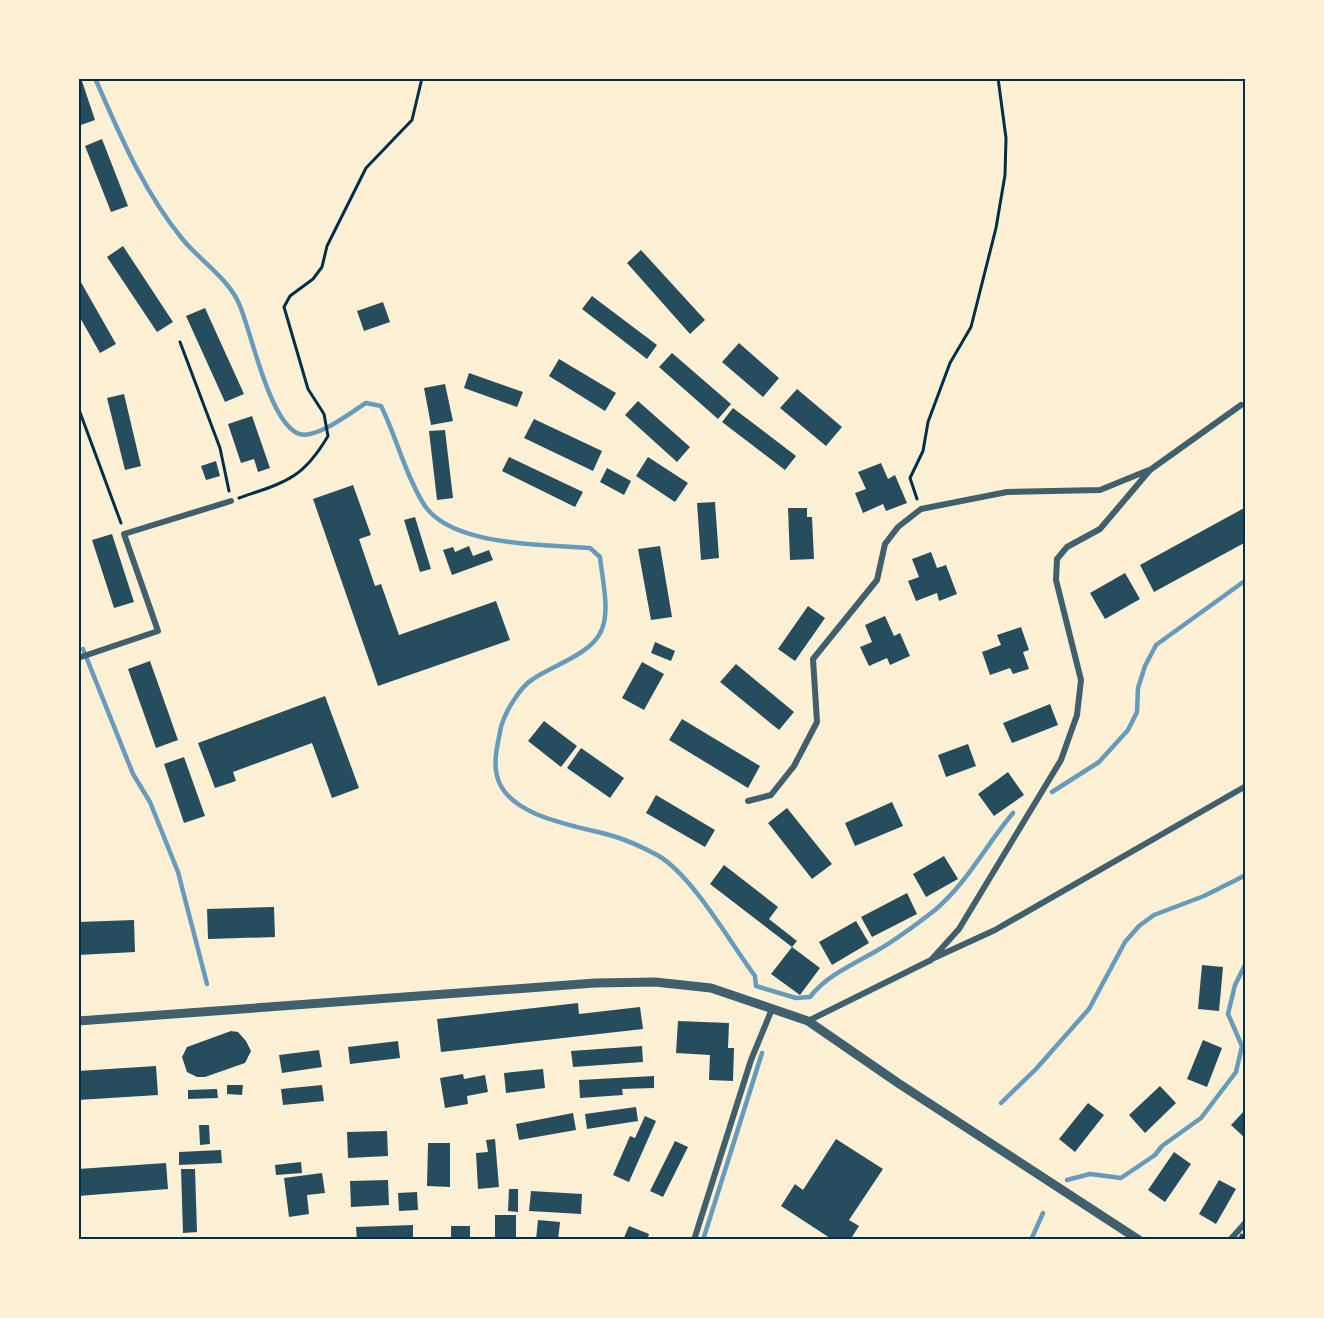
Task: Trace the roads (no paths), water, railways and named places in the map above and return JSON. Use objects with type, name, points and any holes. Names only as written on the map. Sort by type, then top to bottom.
[{"type":"street","points":[[748,801],[771,795],[794,766],[817,722],[813,659],[822,645],[877,580],[885,544],[898,527],[921,509],[1007,492],[1100,490],[1149,470],[1241,405]]},
{"type":"street","points":[[931,960],[959,929],[1060,760],[1077,715],[1081,680],[1056,580],[1057,559],[1067,547],[1100,528],[1149,470]]},
{"type":"street","points":[[80,657],[158,631],[124,534],[231,501]]},
{"type":"street","points":[[808,1021],[995,930],[1246,786]]},
{"type":"street","points":[[78,1022],[626,982],[711,988],[734,993],[808,1021],[898,1083],[1139,1240]]},
{"type":"street","points":[[694,1240],[751,1060],[772,1009]]},
{"type":"street","points":[[1230,1240],[1246,1222]]},
{"type":"waterway","points":[[95,78],[134,163],[157,203],[184,241],[230,288],[240,306],[262,375],[287,425],[297,433],[304,435],[332,425],[366,403],[381,406],[416,491],[436,517],[454,528],[475,536],[524,544],[590,548],[600,557],[605,612],[602,629],[597,638],[572,658],[528,683],[509,707],[503,721],[496,752],[496,770],[504,790],[515,802],[546,818],[618,838],[659,856],[672,866],[698,894],[755,976],[756,986],[796,998],[810,997],[824,982],[841,970],[878,950],[935,910],[967,876],[1013,813]]},
{"type":"waterway","points":[[1052,792],[1099,762],[1128,730],[1137,712],[1138,688],[1145,666],[1156,645],[1246,580]]},
{"type":"waterway","points":[[83,649],[133,774],[150,802],[178,872],[207,984]]},
{"type":"waterway","points":[[1001,1103],[1036,1069],[1089,1009],[1125,942],[1139,926],[1154,915],[1204,896],[1246,875]]},
{"type":"waterway","points":[[1067,1180],[1090,1174],[1121,1178],[1155,1155],[1162,1146],[1201,1118],[1236,1072],[1242,1046],[1228,1014],[1235,985],[1246,963]]},
{"type":"waterway","points":[[703,1240],[762,1053]]},
{"type":"waterway","points":[[1031,1240],[1043,1213]]}]
